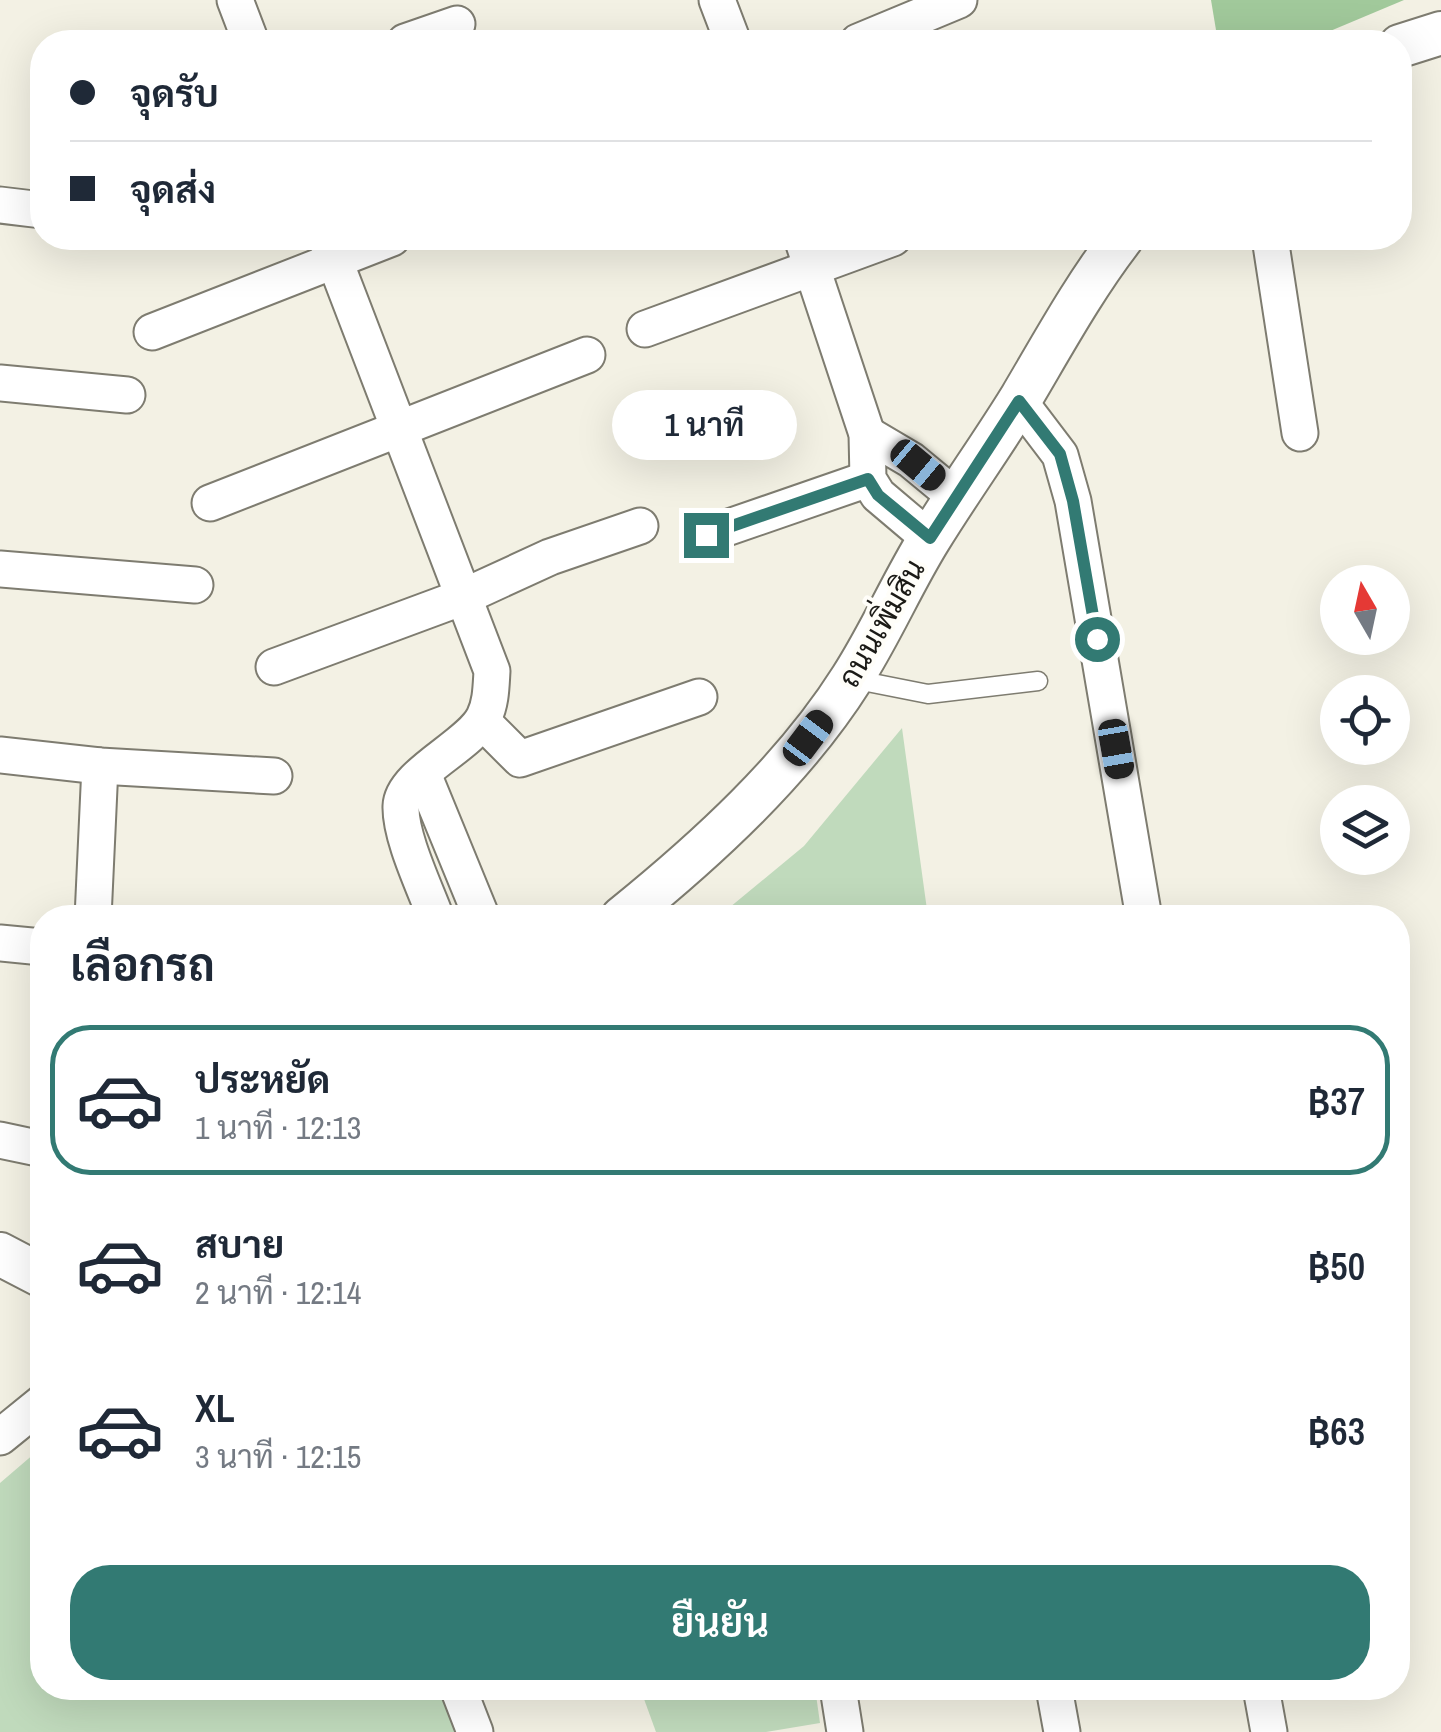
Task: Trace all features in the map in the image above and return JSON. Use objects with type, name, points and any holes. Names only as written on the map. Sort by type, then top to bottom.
[{"type":"street","points":[[235,0],[247,30]]},
{"type":"street","points":[[717,0],[728,30]]},
{"type":"street","points":[[887,30],[959,0]]},
{"type":"street","points":[[439,30],[457,24]]},
{"type":"street","points":[[1412,42],[1441,34]]},
{"type":"street","points":[[0,205],[30,209]]},
{"type":"street","points":[[152,332],[328,250]]},
{"type":"street","points":[[330,250],[492,672],[490,702],[482,722],[406,788],[401,806],[406,837],[431,905]]},
{"type":"street","name":"ถนนเพิ่มสิน","points":[[638,905],[760,794],[852,679],[930,538],[1112,250]]},
{"type":"street","points":[[1272,250],[1300,433]]},
{"type":"street","points":[[645,329],[808,253],[867,434],[868,479],[878,495],[930,538]]},
{"type":"street","points":[[210,503],[587,355]]},
{"type":"street","points":[[0,383],[127,395]]},
{"type":"street","points":[[1019,401],[1060,454],[1073,501],[1142,905]]},
{"type":"street","points":[[867,434],[911,460],[956,498]]},
{"type":"street","points":[[706,535],[868,479]]},
{"type":"street","points":[[274,667],[640,526]]},
{"type":"street","points":[[0,569],[194,585]]},
{"type":"street","points":[[482,722],[520,759],[699,696]]},
{"type":"street","points":[[0,755],[100,766],[274,776]]},
{"type":"street","points":[[94,905],[100,766]]},
{"type":"street","points":[[423,774],[477,905]]},
{"type":"street","points":[[0,943],[30,945]]},
{"type":"street","points":[[0,1140],[30,1146]]},
{"type":"street","points":[[0,1254],[30,1270]]},
{"type":"street","points":[[0,1438],[30,1413]]},
{"type":"street","points":[[463,1700],[475,1732]]},
{"type":"street","points":[[840,1700],[845,1732]]},
{"type":"street","points":[[1056,1700],[1062,1732]]},
{"type":"street","points":[[1263,1700],[1269,1732]]},
{"type":"lane","points":[[852,679],[928,694],[1038,681]]},
{"type":"green space","points":[[1211,0],[1404,0],[1333,30],[1216,30]]},
{"type":"green space","points":[[902,728],[926,905],[733,905],[804,846]]},
{"type":"green space","points":[[30,1457],[30,1700],[444,1700],[458,1732],[0,1732],[0,1483]]},
{"type":"green space","points":[[644,1700],[817,1700],[820,1723],[766,1732],[656,1732]]},
{"type":"route","points":[[706,535],[868,479],[878,495],[930,538],[1019,401],[1060,454],[1073,501],[1097,639]]}]
